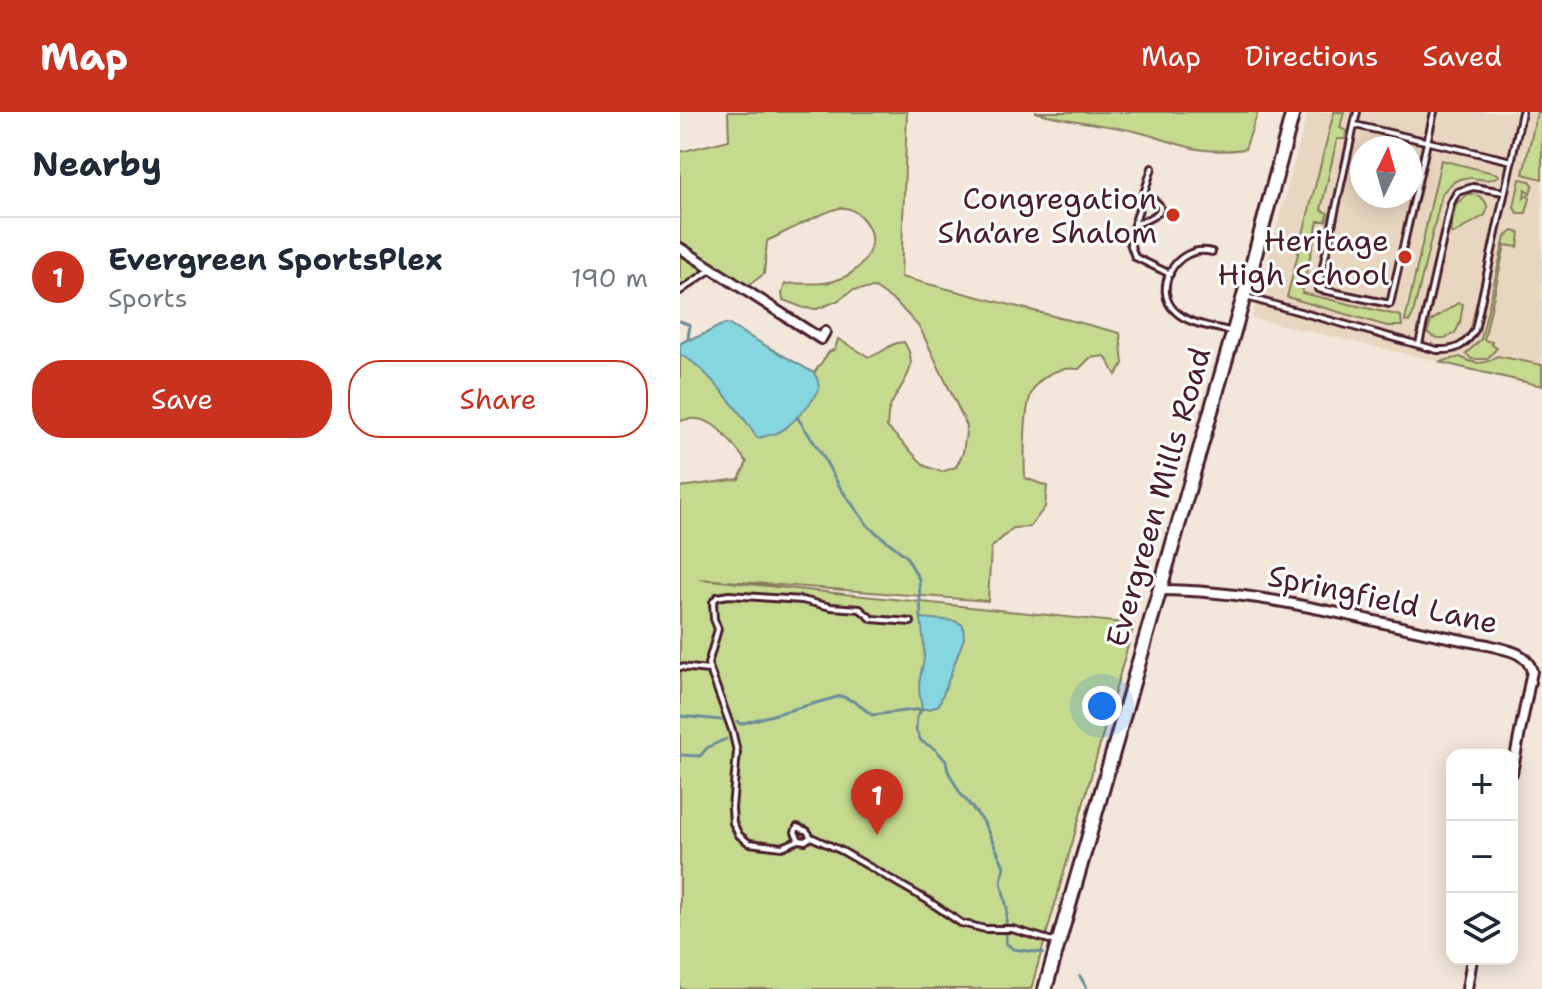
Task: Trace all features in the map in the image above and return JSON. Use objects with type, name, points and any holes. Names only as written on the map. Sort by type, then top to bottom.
[{"type":"main road","name":"Evergreen Mills Road","points":[[1045,989],[1244,296],[1293,112]]},
{"type":"street","points":[[680,248],[821,339],[825,332]]},
{"type":"street","name":"Springfield Lane","points":[[1159,590],[1203,590],[1270,598],[1523,655],[1532,671],[1517,749]]},
{"type":"street","points":[[1467,989],[1471,965]]},
{"type":"lane","points":[[1357,112],[1318,289],[1390,304],[1434,112]]},
{"type":"lane","points":[[1244,296],[1437,350],[1450,351],[1461,347],[1475,330],[1522,112]]},
{"type":"lane","points":[[1354,125],[1512,161]]},
{"type":"lane","points":[[1152,168],[1130,243],[1135,257],[1170,274]]},
{"type":"lane","points":[[1419,344],[1451,203],[1457,192],[1473,187],[1504,192]]},
{"type":"lane","points":[[1134,225],[1155,217],[1159,212],[1158,201],[1142,195]]},
{"type":"lane","points":[[1212,252],[1200,249],[1188,253],[1174,265],[1167,290],[1169,303],[1177,313],[1192,321],[1232,332]]},
{"type":"lane","points":[[680,291],[710,270]]},
{"type":"lane","points":[[811,837],[782,847],[749,843],[739,835],[733,823],[737,752],[709,670],[709,658],[718,629],[713,602],[717,597],[729,595],[802,600],[831,607],[860,609],[872,619],[911,622]]},
{"type":"lane","points":[[680,667],[709,670]]},
{"type":"lane","points":[[799,840],[795,832],[797,827],[961,923],[985,929],[1012,929],[1058,943]]},
{"type":"shaded area","name":"Heritage High School","points":[[1308,112],[1542,112],[1542,386],[1252,318]]},
{"type":"green space","points":[[728,112],[907,112],[901,277],[1120,333],[1123,364],[1116,375],[1105,356],[1090,358],[1079,369],[1058,371],[1045,377],[1031,394],[1026,423],[1025,478],[1047,486],[1045,507],[1030,527],[1013,528],[991,548],[988,601],[700,579],[1134,624],[1031,989],[680,989],[680,487],[739,479],[747,462],[711,423],[692,419],[680,421],[680,344],[727,324],[814,373],[829,352],[835,349],[838,339],[869,357],[904,342],[911,360],[910,368],[889,409],[887,427],[925,466],[942,472],[956,467],[963,453],[967,426],[920,328],[897,303],[875,288],[853,290],[817,309],[783,300],[785,284],[834,281],[862,264],[871,246],[871,236],[861,217],[852,210],[833,210],[767,241],[764,274],[742,290],[710,270],[680,291],[680,152],[729,140]]},
{"type":"green space","points":[[1035,112],[1258,112],[1245,149],[1213,151],[1134,131]]},
{"type":"green space","points":[[1334,112],[1344,112],[1340,128],[1347,131],[1345,139],[1337,139],[1321,210],[1328,213],[1326,221],[1318,221],[1302,293],[1401,316],[1402,326],[1387,326],[1287,297]]},
{"type":"green space","points":[[1537,112],[1542,112],[1542,179],[1523,174]]},
{"type":"green space","points":[[1441,160],[1499,176],[1485,180],[1458,180],[1442,194],[1409,322],[1405,321]]},
{"type":"green space","points":[[1520,179],[1533,185],[1530,193],[1525,189],[1524,198],[1527,195],[1530,198],[1526,213],[1517,213],[1514,207]]},
{"type":"green space","points":[[1468,194],[1484,200],[1487,211],[1453,234],[1450,232],[1456,204]]},
{"type":"green space","points":[[1513,231],[1520,233],[1518,247],[1505,245],[1484,340],[1492,342],[1497,348],[1487,359],[1472,359],[1466,354],[1481,339],[1505,237]]},
{"type":"green space","points":[[1458,303],[1463,304],[1455,333],[1441,338],[1427,332],[1431,321]]},
{"type":"green space","points":[[1497,356],[1542,365],[1542,386],[1439,362],[1460,357],[1483,363]]},
{"type":"water","points":[[727,324],[814,373],[817,379],[819,389],[812,401],[791,423],[776,433],[757,438],[711,379],[680,355],[680,344],[683,342]]},
{"type":"water","points":[[921,618],[955,621],[963,625],[964,638],[939,705],[930,709],[922,709],[919,691],[924,653]]},
{"type":"waterway","points":[[680,321],[690,325],[688,338]]},
{"type":"waterway","points":[[797,417],[841,489],[869,527],[906,556],[919,579],[921,618]]},
{"type":"waterway","points":[[737,721],[740,724],[841,696],[872,715],[922,709]]},
{"type":"waterway","points":[[922,709],[917,717],[916,730],[921,741],[935,749],[946,761],[960,793],[983,821],[1004,866],[1001,882],[1007,908],[1006,925]]},
{"type":"waterway","points":[[680,716],[721,720]]},
{"type":"waterway","points":[[680,755],[700,756],[708,747],[726,739]]},
{"type":"waterway","points":[[1006,932],[1006,943],[1013,949],[1043,953]]},
{"type":"waterway","points":[[1080,976],[1087,989]]},
{"type":"place","name":"Congregation Sha'are Shalom","points":[[1173,215]]},
{"type":"place","name":"Heritage High School","points":[[1405,257]]},
{"type":"place","name":"Evergreen SportsPlex","points":[[877,835]]}]
